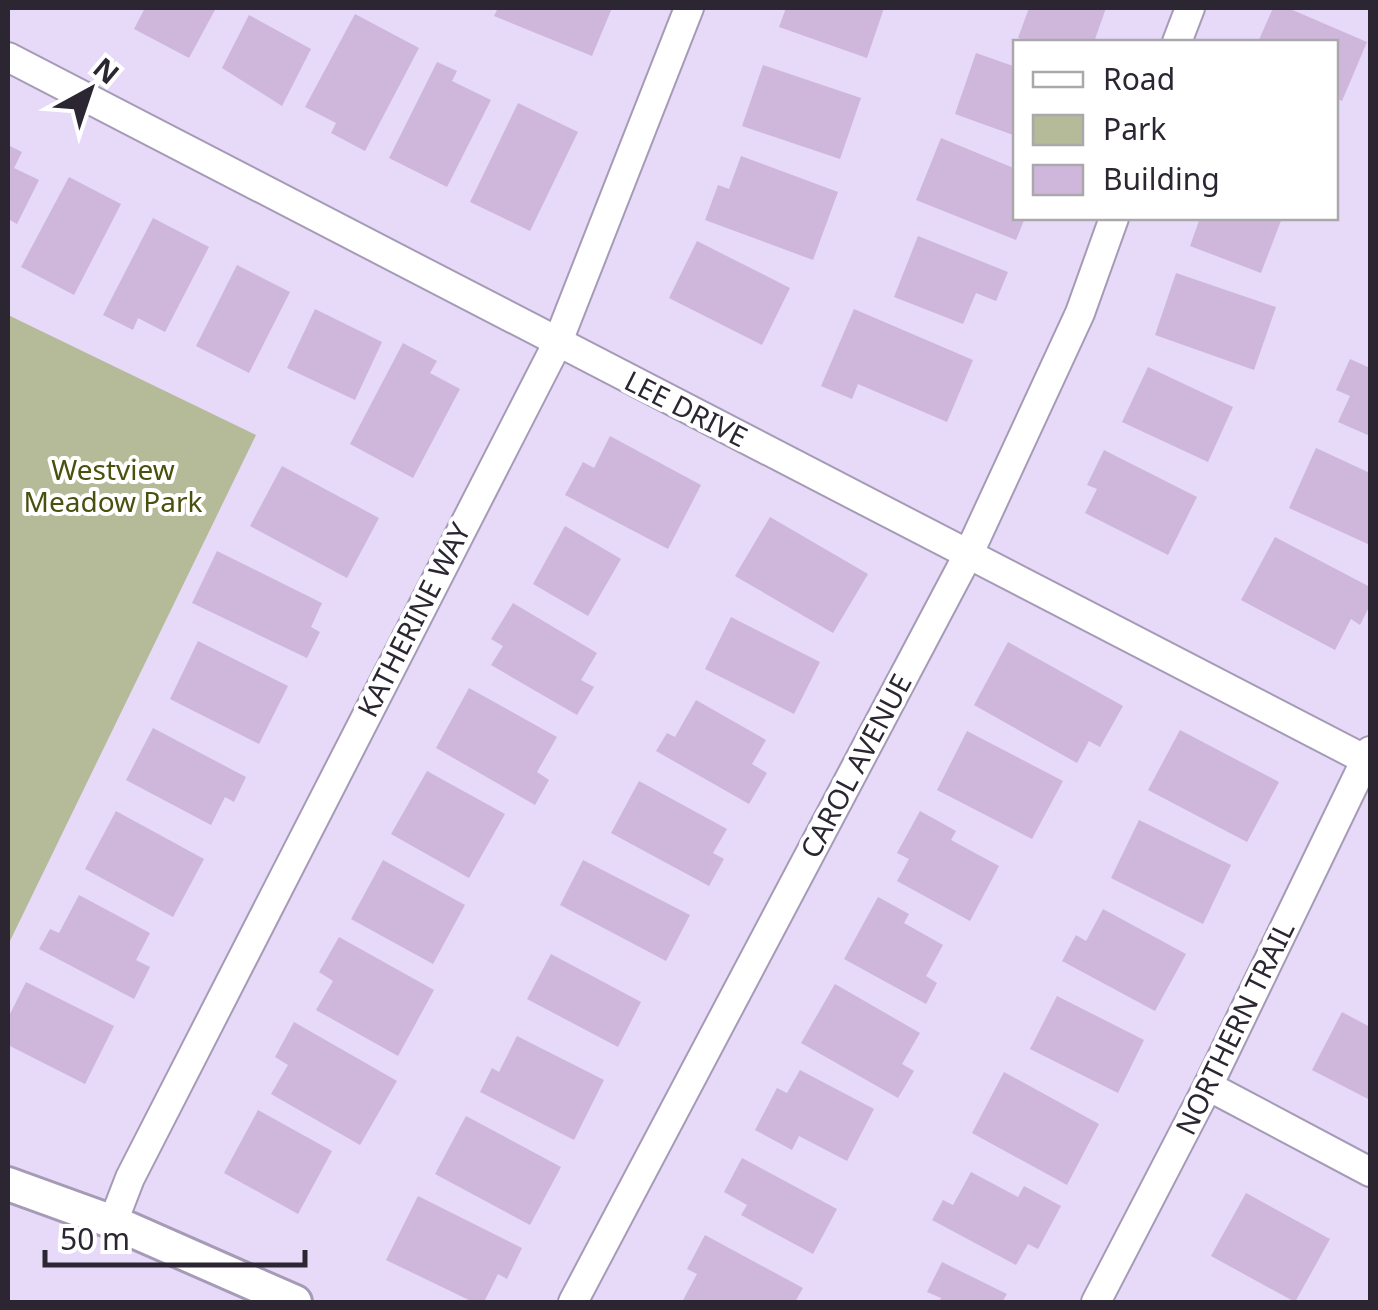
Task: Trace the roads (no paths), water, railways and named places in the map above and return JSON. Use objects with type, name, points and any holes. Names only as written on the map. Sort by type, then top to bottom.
[{"type":"street","name":"KATHERINE WAY","points":[[113,1222],[157,1126],[558,344],[690,8]]},
{"type":"street","points":[[1179,40],[1190,8]]},
{"type":"street","name":"LEE DRIVE","points":[[8,57],[558,344],[1368,755]]},
{"type":"street","name":"CAROL AVENUE","points":[[574,1302],[968,552],[1080,312],[1113,220]]},
{"type":"street","name":"NORTHERN TRAIL","points":[[1096,1302],[1208,1086],[1368,755]]},
{"type":"street","points":[[1208,1086],[1370,1172]]},
{"type":"street","points":[[8,1184],[113,1222],[296,1302]]},
{"type":"park label","name":"Westview Meadow Park","points":[[113,486]]}]
